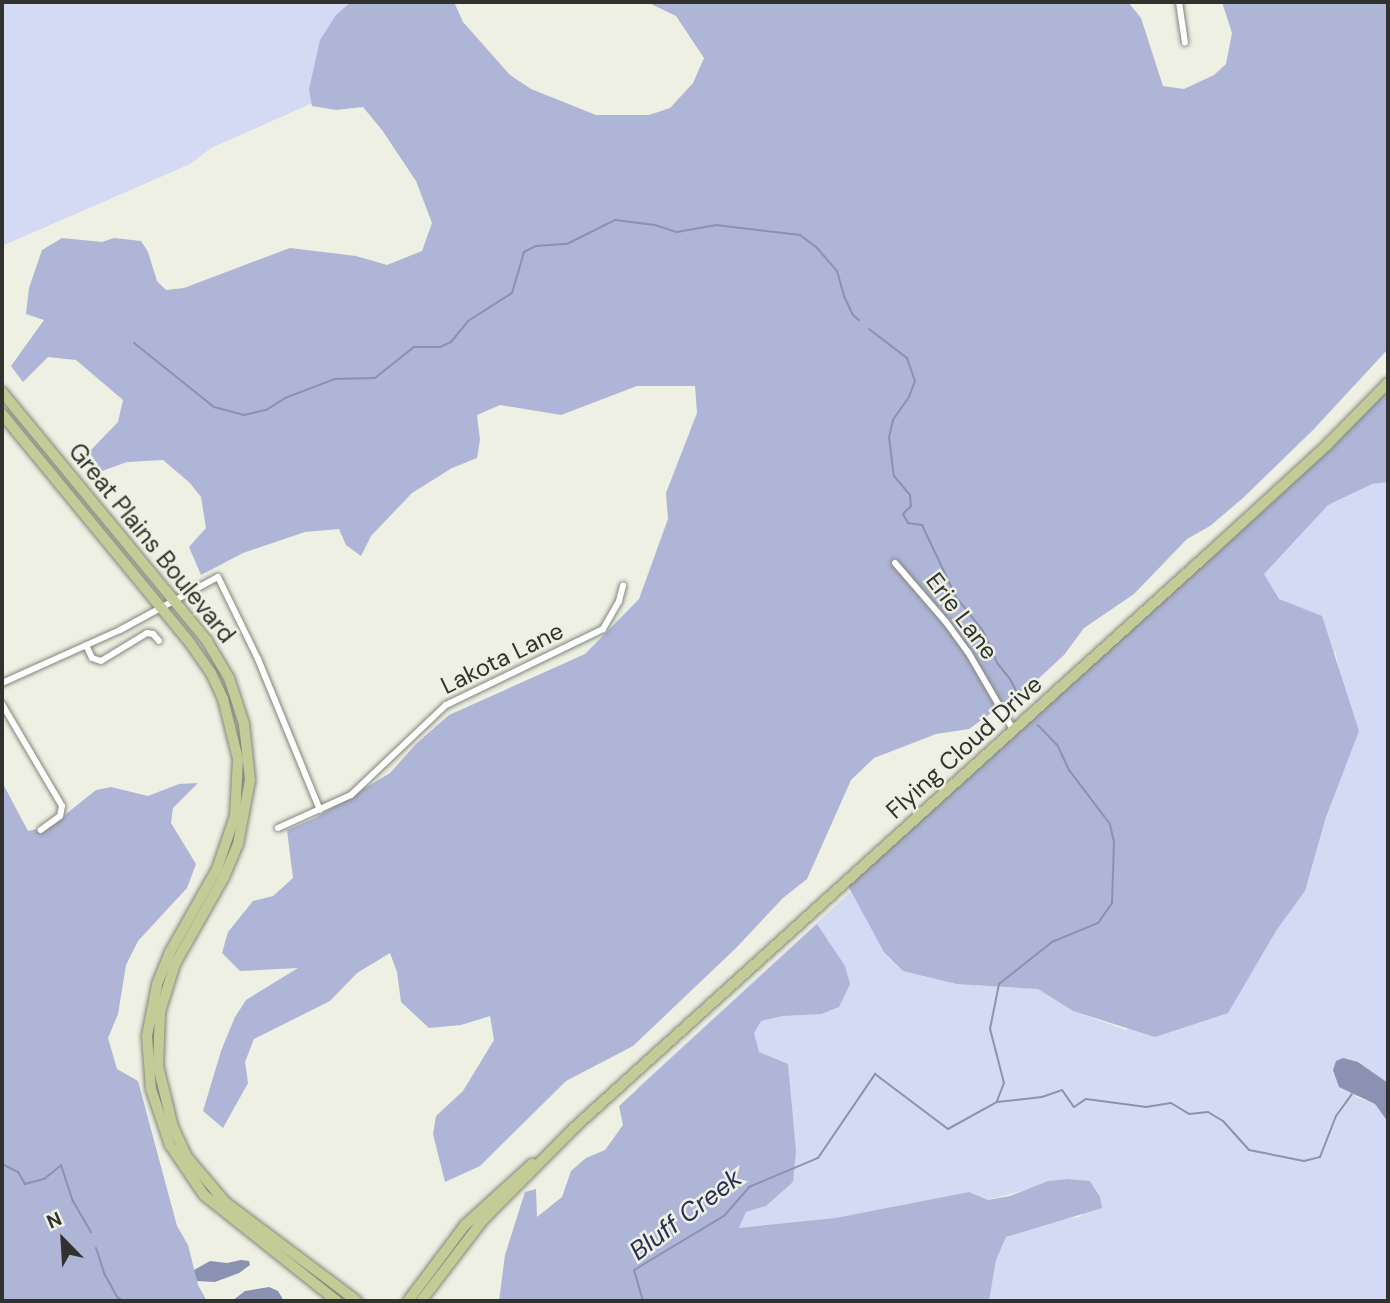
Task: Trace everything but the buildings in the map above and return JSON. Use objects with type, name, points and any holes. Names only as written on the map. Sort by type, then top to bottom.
[{"type":"main road","name":"Flying Cloud Drive","points":[[408,1301],[480,1209],[565,1137],[1014,731],[1328,444],[1388,383]]},
{"type":"main road","name":"Great Plains Boulevard","points":[[2,392],[207,641],[226,672],[244,724],[250,771],[245,816],[233,858],[178,957],[166,987],[157,1045],[165,1105],[181,1146],[216,1193],[357,1301]]},
{"type":"main road","name":"Great Plains Boulevard","points":[[2,414],[190,643],[216,681],[231,719],[239,769],[236,816],[226,849],[170,951],[154,995],[147,1047],[153,1098],[170,1145],[204,1195],[337,1301]]},
{"type":"main road","name":"Flying Cloud Drive","points":[[424,1301],[483,1220],[565,1137]]},
{"type":"street","points":[[1178,2],[1185,43]]},
{"type":"street","name":"Erie Lane","points":[[895,564],[933,605],[968,652],[1014,731]]},
{"type":"street","points":[[2,684],[161,608],[218,577],[262,668],[320,810]]},
{"type":"street","name":"Lakota Lane","points":[[278,828],[320,810],[363,786],[446,705],[603,629],[619,601],[623,586]]},
{"type":"street","points":[[86,645],[92,658],[100,661],[147,633],[154,635],[159,641]]},
{"type":"street","points":[[2,704],[62,806],[60,816],[41,830]]},
{"type":"shaded area","points":[[2,2],[350,2],[330,30],[337,92],[211,148],[190,164],[2,246]]},
{"type":"shaded area","points":[[351,2],[454,2],[463,22],[510,75],[531,89],[596,115],[649,115],[670,108],[693,83],[704,58],[676,16],[647,2],[1128,2],[1141,18],[1163,86],[1184,89],[1214,75],[1226,64],[1232,33],[1222,2],[1388,2],[1388,349],[1313,430],[1243,498],[1210,526],[1187,539],[1134,594],[1084,628],[1064,655],[1038,679],[969,729],[936,734],[874,758],[851,780],[807,879],[783,898],[736,948],[633,1046],[566,1081],[480,1166],[445,1182],[433,1134],[436,1116],[463,1091],[494,1040],[490,1016],[461,1025],[429,1028],[401,1002],[397,972],[390,953],[357,973],[330,1001],[254,1039],[245,1062],[248,1083],[223,1128],[203,1111],[221,1051],[235,1017],[246,1000],[298,968],[240,971],[222,953],[228,932],[253,901],[273,896],[293,878],[287,830],[315,818],[390,773],[416,744],[449,715],[585,654],[639,599],[668,519],[666,493],[697,413],[695,386],[637,386],[561,415],[500,405],[477,415],[480,440],[477,458],[452,468],[412,493],[371,536],[361,556],[346,545],[339,529],[305,532],[243,553],[201,575],[189,547],[206,528],[201,497],[190,483],[163,460],[127,462],[102,471],[89,452],[118,422],[123,400],[76,360],[48,357],[23,382],[11,366],[44,320],[26,314],[29,288],[42,250],[62,238],[102,242],[114,238],[141,241],[148,252],[157,281],[166,290],[184,288],[290,248],[356,256],[387,265],[422,251],[432,223],[416,181],[382,130],[363,107],[336,110],[312,106],[309,89],[320,40],[336,15]]},
{"type":"shaded area","points":[[1381,391],[1388,396],[1388,482],[1372,484],[1328,505],[1264,574],[1279,599],[1322,616],[1359,731],[1326,817],[1305,891],[1276,931],[1228,1013],[1155,1037],[1073,1011],[1038,989],[957,984],[903,971],[884,952],[846,882]]},
{"type":"shaded area","points":[[1313,467],[1388,479],[1388,1083],[1358,1062],[1356,1097],[1375,1104],[1388,1122],[1388,1301],[989,1301],[996,1259],[1006,1237],[1063,1219],[1080,1217],[1100,1197],[1090,1181],[1068,1179],[987,1200],[969,1192],[835,1218],[739,1229],[746,1212],[766,1206],[793,1182],[705,1157],[637,1088]],"holes":[[[1335,651],[1346,697],[1326,817],[1305,891],[1276,931],[1126,1030],[1073,1011],[1038,989],[975,985]]]},
{"type":"shaded area","points":[[2,782],[28,831],[51,826],[96,790],[111,787],[148,796],[179,784],[198,783],[173,808],[171,823],[196,864],[187,888],[138,941],[126,965],[118,1014],[108,1038],[117,1069],[138,1081],[177,1226],[188,1245],[198,1285],[207,1301],[2,1301]]},
{"type":"shaded area","points":[[817,924],[845,966],[850,984],[839,1007],[821,1014],[782,1016],[761,1021],[754,1033],[759,1052],[788,1064],[796,1151],[793,1182],[766,1206],[746,1212],[739,1228],[835,1218],[969,1192],[988,1200],[1010,1196],[1048,1181],[1068,1179],[1090,1181],[1100,1197],[1102,1208],[1006,1237],[996,1260],[989,1301],[499,1301],[505,1255],[525,1192],[536,1189],[537,1217],[562,1197],[571,1171],[586,1158],[605,1150],[623,1125],[619,1106]]},
{"type":"shaded area","points":[[1343,1058],[1358,1062],[1388,1083],[1388,1122],[1375,1104],[1339,1087],[1333,1070],[1336,1061]]},
{"type":"shaded area","points":[[210,1261],[227,1263],[249,1261],[250,1265],[239,1273],[215,1282],[197,1281],[194,1270]]},
{"type":"shaded area","points":[[269,1287],[278,1291],[284,1301],[232,1301],[245,1291]]},
{"type":"waterway","points":[[134,343],[214,407],[244,415],[266,410],[285,398],[335,379],[375,378],[414,347],[440,347],[451,342],[468,321],[512,293],[524,252],[536,246],[567,244],[615,220],[655,225],[677,232],[716,225],[800,235],[817,248],[837,271],[844,296],[853,315],[859,320]]},
{"type":"waterway","points":[[869,329],[907,358],[915,381],[909,397],[893,420],[889,437],[894,476],[910,495],[911,506],[903,514],[908,523],[922,525],[956,597],[983,631],[998,664],[1021,700]]},
{"type":"waterway","points":[[997,1101],[1004,1083],[990,1029],[999,984],[1052,942],[1098,923],[1112,903],[1114,842],[1110,824],[1069,770],[1058,746],[1038,725]]},
{"type":"waterway","name":"Bluff Creek","points":[[643,1301],[634,1270],[724,1216],[749,1187],[818,1158],[875,1074],[948,1129],[997,1102],[1042,1097],[1062,1090],[1074,1107],[1086,1099],[1146,1107],[1171,1103],[1189,1114],[1208,1112],[1223,1121],[1249,1150],[1304,1161],[1320,1157],[1336,1116],[1352,1094]]},
{"type":"waterway","name":"Bluff Creek","points":[[2,1164],[18,1172],[25,1184],[44,1179],[61,1165],[73,1201],[91,1232]]},
{"type":"waterway","name":"Bluff Creek","points":[[96,1248],[105,1275],[117,1297],[124,1301]]}]
